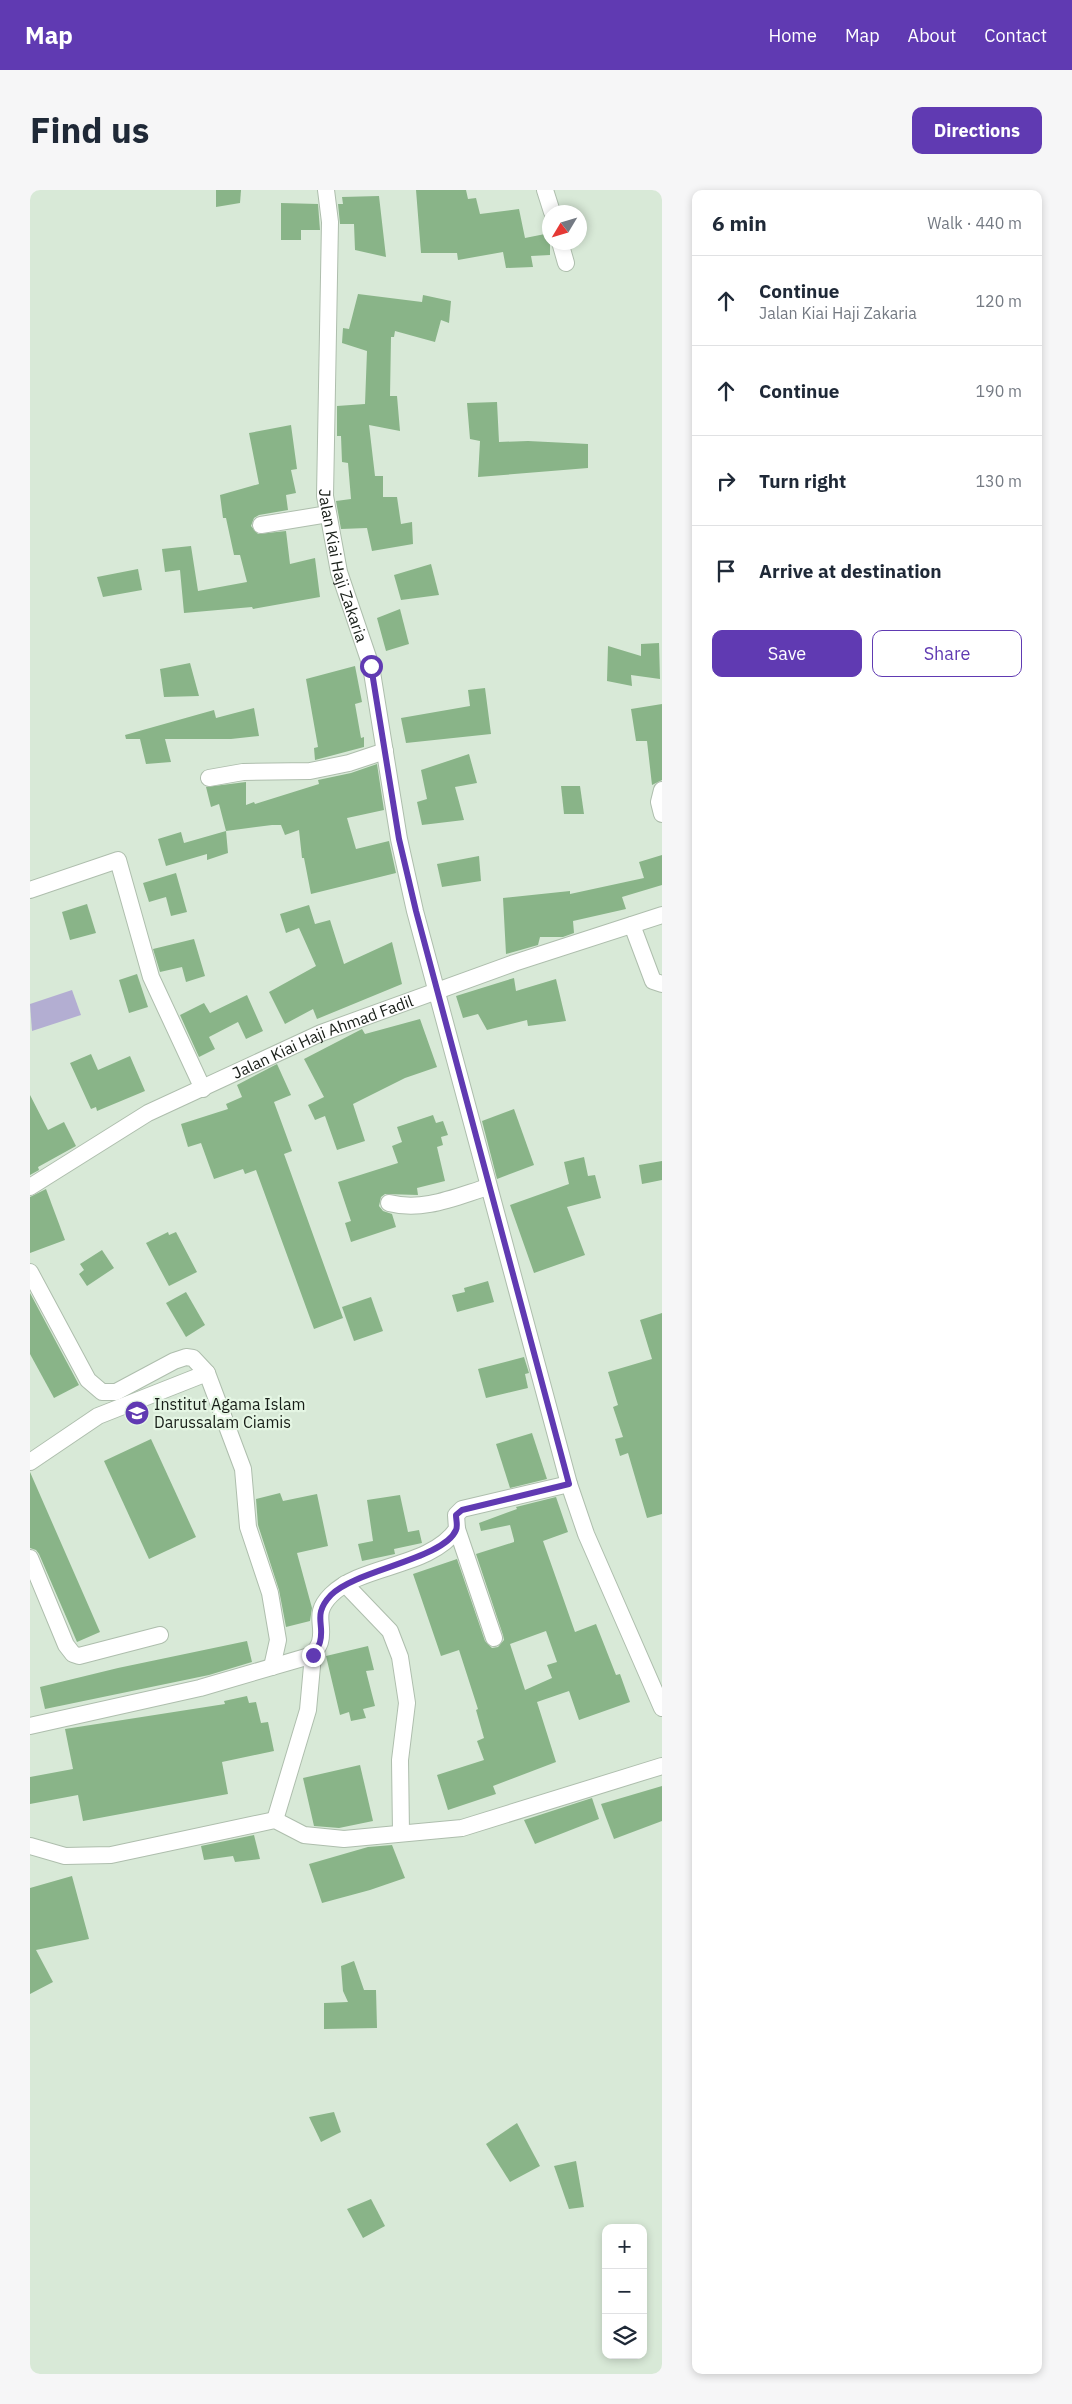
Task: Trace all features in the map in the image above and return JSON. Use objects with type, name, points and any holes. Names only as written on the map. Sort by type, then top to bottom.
[{"type":"street","name":"Jalan Kiai Haji Zakaria","points":[[326,190],[330,222],[324,496],[339,572],[371,666],[399,839],[416,911],[488,1187],[523,1306],[569,1484],[586,1534],[662,1708]]},
{"type":"street","points":[[545,190],[550,205]]},
{"type":"street","points":[[562,250],[566,262]]},
{"type":"street","points":[[261,525],[328,514]]},
{"type":"street","points":[[209,778],[243,772],[310,771],[349,763],[385,751]]},
{"type":"street","points":[[662,790],[659,802],[662,814]]},
{"type":"street","points":[[30,890],[118,860],[151,977],[203,1088]]},
{"type":"street","name":"Jalan Kiai Haji Ahmad Fadil","points":[[30,1187],[148,1114],[329,1030],[437,991],[662,915]]},
{"type":"street","points":[[632,925],[653,981],[662,984]]},
{"type":"street","points":[[389,1203],[403,1207],[424,1206],[488,1187]]},
{"type":"street","points":[[30,1272],[88,1380],[95,1388],[102,1392],[116,1392],[174,1361],[186,1357],[193,1358],[206,1373],[245,1478],[248,1527],[270,1593],[278,1640],[272,1667]]},
{"type":"street","points":[[30,1462],[98,1416],[206,1373]]},
{"type":"street","points":[[494,1638],[457,1529],[456,1515],[462,1510],[569,1484]]},
{"type":"street","points":[[275,1820],[308,1710],[313,1655],[320,1641],[318,1618],[324,1605],[331,1595],[435,1549],[457,1529]]},
{"type":"street","points":[[30,1558],[66,1646],[73,1654],[79,1656],[160,1635]]},
{"type":"street","points":[[349,1588],[390,1632],[400,1657],[407,1703],[400,1760],[401,1832]]},
{"type":"street","points":[[30,1726],[200,1688],[313,1655]]},
{"type":"street","points":[[30,1846],[66,1856],[111,1855],[275,1820],[304,1835],[344,1839],[401,1832],[416,1833],[462,1828],[662,1766]]},
{"type":"shaded area","points":[[72,990],[81,1015],[32,1031],[30,1004]]},
{"type":"building","points":[[216,190],[241,190],[240,203],[216,207]]},
{"type":"building","points":[[416,190],[466,190],[468,199],[476,198],[480,214],[519,209],[525,238],[542,235],[542,250],[550,250],[550,255],[531,256],[533,267],[506,268],[503,252],[458,260],[457,253],[421,253]]},
{"type":"building","points":[[379,196],[386,257],[355,250],[354,224],[340,224],[338,204],[343,204],[342,197]]},
{"type":"building","points":[[281,203],[318,204],[320,230],[301,230],[301,240],[281,240]]},
{"type":"building","points":[[358,294],[422,302],[423,295],[451,301],[449,323],[441,320],[435,342],[395,331],[394,337],[391,337],[390,396],[397,396],[400,431],[369,425],[375,476],[383,476],[383,497],[397,497],[401,524],[412,522],[413,544],[372,551],[367,528],[341,529],[336,501],[351,499],[348,463],[342,462],[341,436],[337,436],[337,406],[365,404],[367,351],[342,343],[343,328],[349,329]]},
{"type":"building","points":[[497,402],[499,442],[528,441],[588,444],[588,468],[478,477],[480,441],[470,439],[467,403]]},
{"type":"building","points":[[291,425],[297,469],[291,470],[296,493],[286,495],[288,510],[259,515],[254,518],[251,526],[258,534],[286,531],[290,564],[315,558],[320,597],[253,609],[252,607],[184,613],[180,570],[165,572],[162,549],[191,546],[198,591],[247,582],[240,555],[234,555],[226,518],[223,518],[220,495],[259,484],[249,433]]},
{"type":"building","points":[[431,564],[439,595],[401,600],[394,575]]},
{"type":"building","points":[[138,569],[142,590],[103,597],[97,577]]},
{"type":"building","points":[[400,609],[409,644],[386,651],[377,618]]},
{"type":"building","points":[[659,643],[660,679],[631,675],[632,686],[607,681],[608,646],[641,656],[641,644]]},
{"type":"building","points":[[190,663],[199,696],[164,697],[160,669]]},
{"type":"building","points":[[355,666],[362,702],[355,704],[361,738],[364,737],[364,747],[315,760],[314,748],[318,747],[306,679]]},
{"type":"building","points":[[485,688],[491,734],[406,743],[401,718],[470,706],[468,690]]},
{"type":"building","points":[[662,704],[662,780],[652,785],[647,741],[636,741],[631,709]]},
{"type":"building","points":[[254,708],[259,736],[231,739],[165,739],[171,762],[146,764],[140,739],[126,739],[125,735],[214,710],[216,718]]},
{"type":"building","points":[[469,754],[477,783],[455,787],[464,820],[422,825],[417,802],[427,799],[421,770]]},
{"type":"building","points":[[377,764],[384,810],[347,818],[356,849],[389,841],[396,873],[311,894],[304,858],[302,858],[299,830],[285,835],[281,825],[272,825],[226,831],[219,804],[211,807],[206,787],[246,782],[246,805],[254,802],[255,804],[319,784],[318,780],[351,773]]},
{"type":"building","points":[[561,786],[580,786],[584,814],[564,814]]},
{"type":"building","points":[[226,831],[228,853],[207,860],[207,854],[166,866],[158,839],[181,832],[184,843]]},
{"type":"building","points":[[662,855],[662,885],[622,897],[626,909],[573,921],[574,933],[563,937],[540,937],[538,945],[506,954],[503,898],[570,891],[570,894],[644,878],[639,862]]},
{"type":"building","points":[[479,856],[481,881],[442,887],[437,864]]},
{"type":"building","points":[[176,873],[187,912],[171,916],[166,897],[149,902],[143,883]]},
{"type":"building","points":[[87,904],[96,933],[70,940],[62,912]]},
{"type":"building","points":[[309,905],[315,924],[330,920],[344,964],[392,942],[402,984],[317,1019],[313,1009],[285,1024],[269,992],[316,966],[299,928],[286,933],[280,914]]},
{"type":"building","points":[[194,939],[205,976],[186,982],[182,967],[160,972],[153,949]]},
{"type":"building","points":[[137,974],[148,1007],[129,1013],[119,980]]},
{"type":"building","points":[[514,978],[516,991],[556,979],[566,1021],[528,1026],[527,1020],[487,1030],[478,1014],[463,1018],[456,996]]},
{"type":"building","points":[[247,995],[263,1031],[246,1039],[238,1022],[209,1037],[215,1049],[199,1057],[180,1015],[204,1003],[210,1013]]},
{"type":"building","points":[[420,1019],[437,1067],[405,1078],[353,1104],[365,1141],[337,1150],[325,1116],[315,1120],[308,1105],[324,1097],[304,1059],[362,1029],[365,1034]]},
{"type":"building","points":[[91,1054],[98,1070],[130,1056],[145,1091],[97,1111],[96,1107],[91,1109],[70,1063]]},
{"type":"building","points":[[277,1064],[291,1095],[274,1102],[292,1151],[284,1154],[343,1318],[314,1329],[256,1170],[245,1174],[243,1169],[214,1179],[201,1143],[188,1147],[181,1124],[228,1109],[226,1104],[242,1097],[237,1085]]},
{"type":"building","points":[[30,1095],[48,1130],[64,1122],[76,1146],[38,1167],[39,1170],[30,1175]]},
{"type":"building","points":[[514,1109],[534,1165],[497,1179],[482,1121]]},
{"type":"building","points":[[433,1115],[436,1123],[443,1121],[448,1135],[441,1137],[443,1145],[437,1147],[445,1181],[417,1188],[418,1195],[385,1194],[381,1197],[379,1206],[383,1211],[392,1214],[396,1227],[351,1242],[345,1223],[351,1221],[338,1182],[398,1163],[392,1146],[402,1142],[397,1127]]},
{"type":"building","points":[[584,1157],[588,1176],[595,1175],[601,1198],[567,1207],[585,1255],[534,1273],[510,1205],[569,1184],[564,1162]]},
{"type":"building","points":[[662,1161],[662,1180],[642,1184],[639,1165]]},
{"type":"building","points":[[46,1189],[65,1240],[30,1253],[30,1197]]},
{"type":"building","points":[[168,1232],[169,1235],[176,1232],[197,1272],[169,1286],[146,1243]]},
{"type":"building","points":[[102,1250],[114,1268],[87,1286],[79,1274],[84,1270],[80,1264]]},
{"type":"building","points":[[488,1281],[494,1302],[457,1312],[452,1295],[465,1292],[464,1288]]},
{"type":"building","points":[[186,1292],[205,1325],[186,1337],[166,1303]]},
{"type":"building","points":[[30,1293],[79,1385],[54,1398],[30,1354]]},
{"type":"building","points":[[371,1297],[383,1331],[354,1341],[342,1307]]},
{"type":"building","points":[[662,1313],[662,1514],[647,1518],[628,1453],[620,1456],[615,1439],[623,1437],[613,1407],[618,1405],[608,1372],[652,1359],[640,1320]]},
{"type":"building","points":[[524,1357],[529,1373],[525,1374],[528,1388],[486,1398],[478,1369]]},
{"type":"building","points":[[532,1433],[547,1479],[510,1488],[496,1444]]},
{"type":"building","points":[[151,1439],[196,1537],[149,1559],[104,1461]]},
{"type":"building","points":[[30,1472],[100,1632],[77,1642],[39,1554],[36,1550],[30,1548]]},
{"type":"building","points":[[280,1493],[283,1501],[317,1494],[328,1546],[297,1553],[312,1608],[310,1621],[286,1627],[279,1590],[258,1525],[256,1499]]},
{"type":"building","points":[[400,1495],[408,1532],[419,1530],[422,1543],[394,1549],[395,1554],[362,1561],[358,1544],[373,1541],[367,1500]]},
{"type":"building","points":[[556,1497],[568,1532],[543,1541],[575,1632],[596,1624],[616,1675],[620,1674],[630,1702],[579,1720],[569,1691],[537,1702],[556,1762],[493,1786],[496,1794],[448,1810],[437,1775],[484,1760],[477,1741],[484,1738],[476,1710],[478,1709],[459,1650],[441,1656],[413,1574],[457,1559],[485,1641],[492,1648],[498,1647],[504,1640],[503,1635],[476,1554],[514,1542],[514,1540],[510,1525],[481,1531],[479,1523],[517,1509],[516,1507]],"holes":[[[546,1631],[557,1662],[547,1665],[552,1678],[525,1690],[510,1644]]]},
{"type":"building","points":[[247,1641],[252,1662],[209,1675],[45,1709],[40,1687],[118,1668]]},
{"type":"building","points":[[368,1646],[374,1670],[366,1671],[375,1706],[363,1709],[366,1718],[351,1721],[349,1712],[340,1715],[326,1656]]},
{"type":"building","points":[[247,1696],[249,1703],[256,1702],[261,1723],[268,1722],[274,1751],[222,1762],[228,1794],[83,1821],[78,1795],[30,1804],[30,1777],[73,1769],[65,1729],[225,1704],[224,1701]]},
{"type":"building","points":[[360,1765],[373,1821],[339,1828],[314,1826],[303,1778]]},
{"type":"building","points":[[662,1786],[662,1821],[614,1839],[601,1804]]},
{"type":"building","points":[[592,1798],[599,1819],[535,1844],[524,1820]]},
{"type":"building","points":[[254,1835],[260,1859],[235,1862],[233,1856],[204,1860],[201,1846]]},
{"type":"building","points":[[392,1845],[405,1878],[322,1903],[309,1864],[368,1847]]},
{"type":"building","points":[[72,1876],[89,1939],[36,1950],[53,1982],[30,1994],[30,1888]]},
{"type":"building","points":[[354,1961],[364,1990],[376,1990],[377,2028],[324,2029],[324,2003],[348,2002],[343,1991],[341,1966]]},
{"type":"building","points":[[334,2112],[341,2132],[321,2142],[309,2117]]},
{"type":"building","points":[[517,2123],[540,2166],[510,2182],[486,2144]]},
{"type":"building","points":[[576,2161],[584,2207],[569,2209],[554,2166]]},
{"type":"building","points":[[371,2199],[385,2226],[363,2238],[347,2209]]},
{"type":"place","name":"Institut Agama Islam Darussalam Ciamis","points":[[137,1413]]},
{"type":"route","points":[[313,1655],[320,1641],[318,1618],[324,1605],[331,1595],[346,1584],[435,1549],[457,1529],[456,1515],[462,1510],[569,1484],[543,1380],[488,1187],[416,911],[399,839],[371,666]]}]
